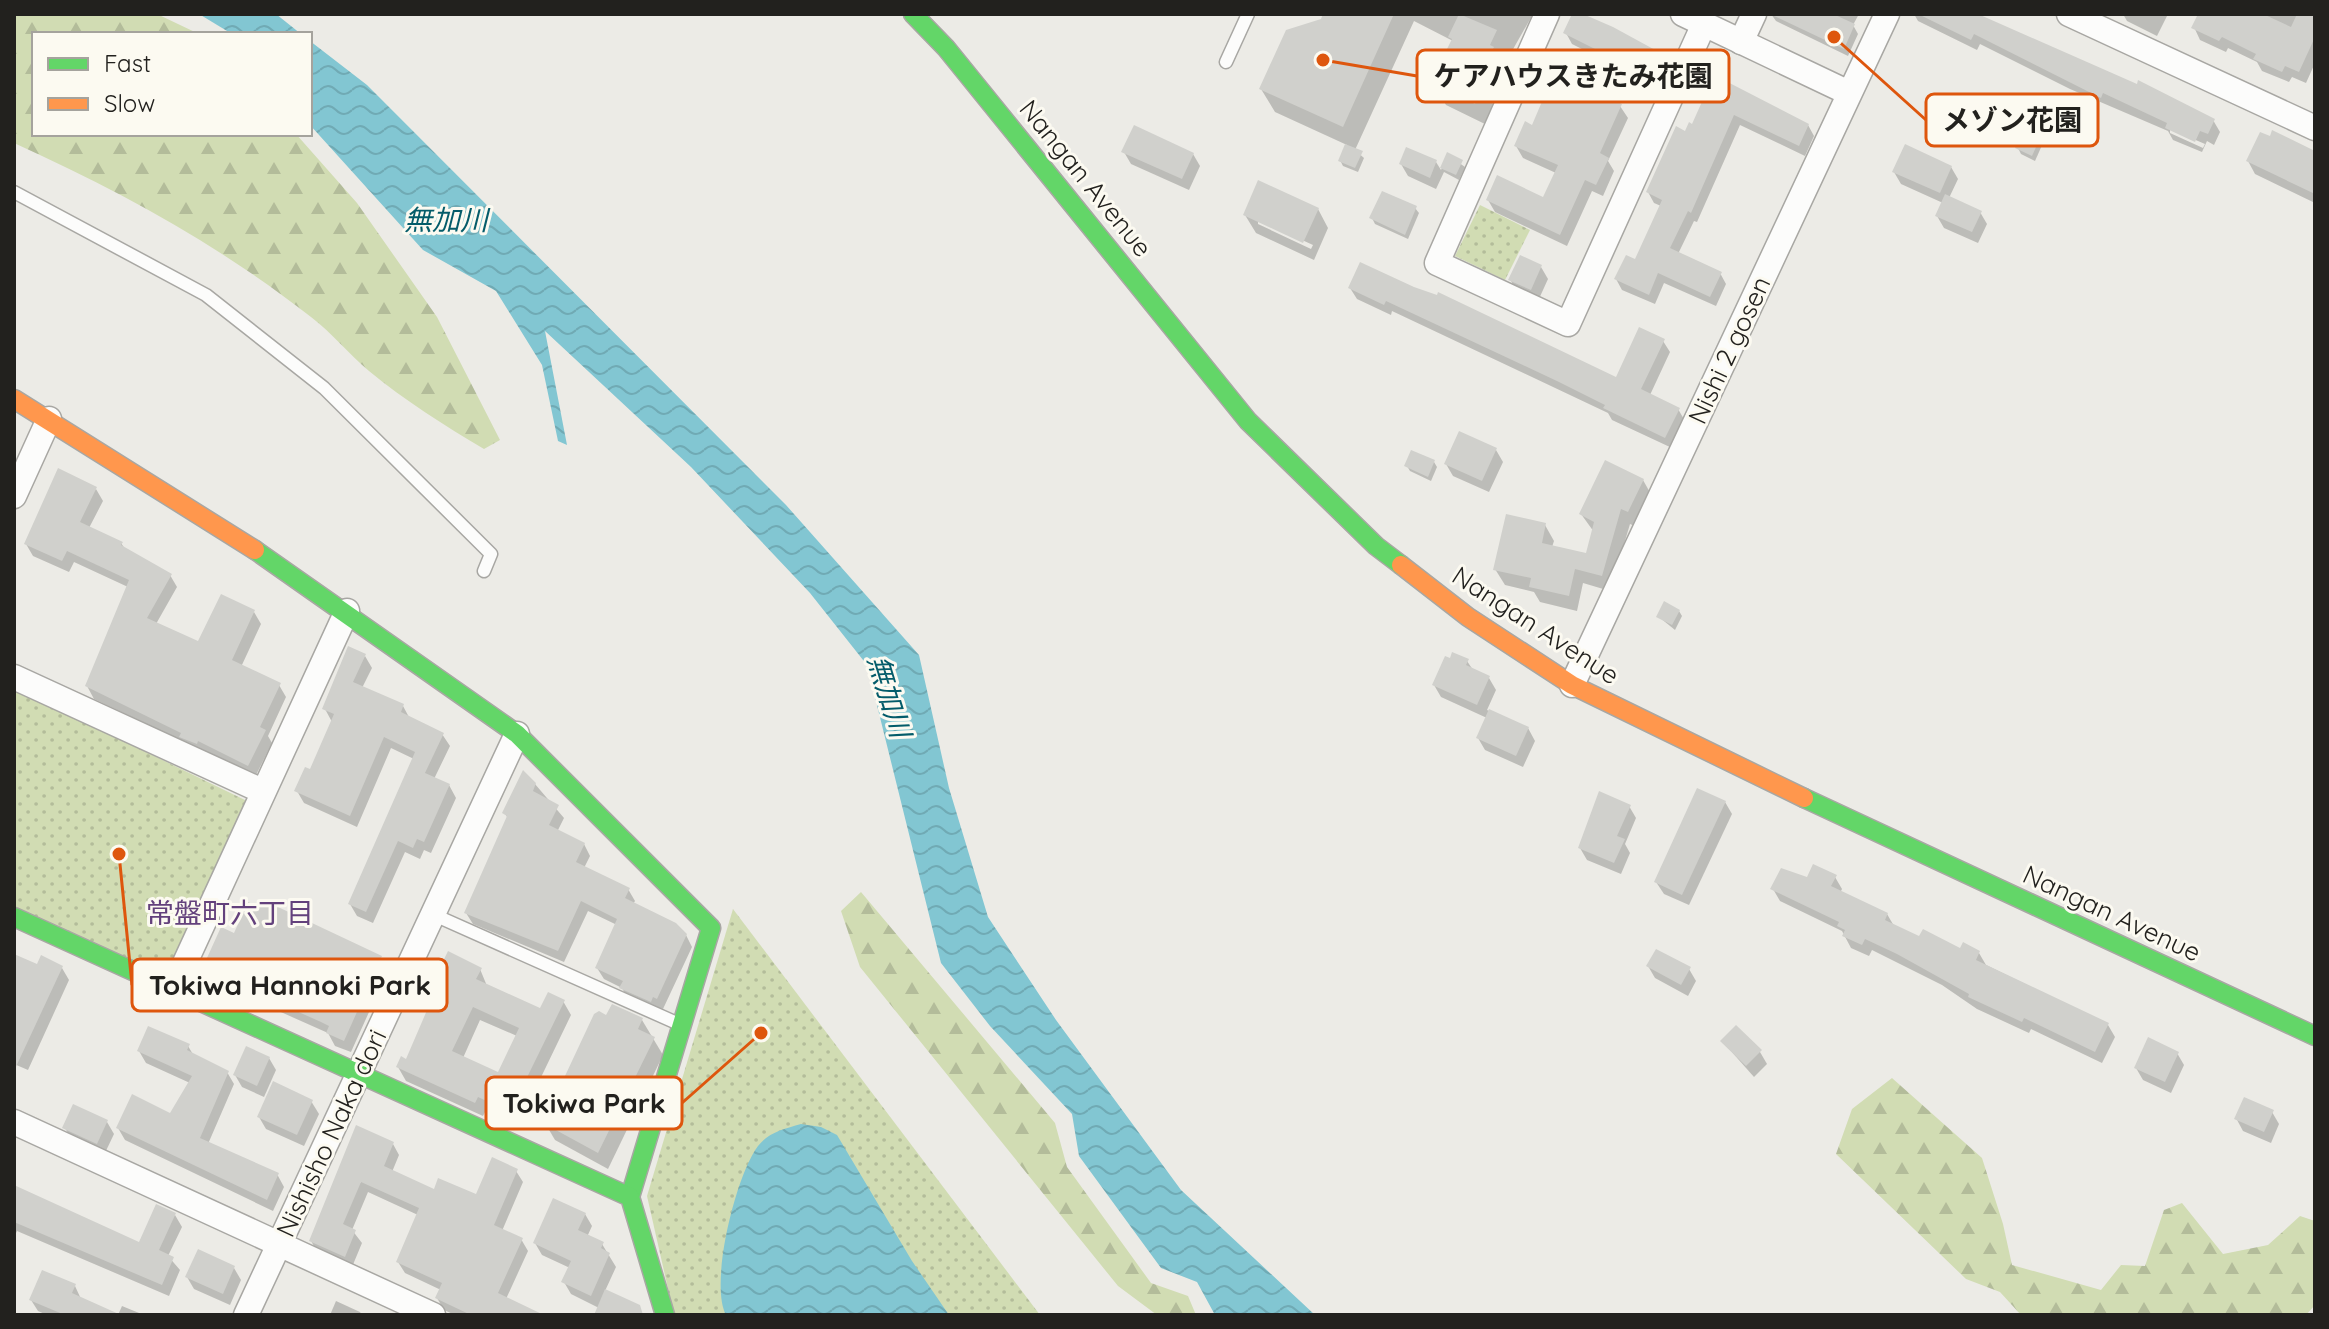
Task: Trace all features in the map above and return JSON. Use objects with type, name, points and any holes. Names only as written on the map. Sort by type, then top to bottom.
[{"type":"street","name":"Nangan Avenue","points":[[913,14],[946,48],[1248,421],[1306,481],[1376,546],[1468,617],[1572,685],[1687,744],[2315,1036]]},
{"type":"street","points":[[1547,14],[1437,263],[1568,324],[1693,19],[1849,93]]},
{"type":"street","points":[[1741,42],[1754,14]]},
{"type":"street","name":"Nishi 2 gosen","points":[[1572,685],[1887,14]]},
{"type":"street","points":[[2069,14],[2315,128]]},
{"type":"street","points":[[14,399],[199,512],[347,611],[517,734],[711,928],[630,1197],[665,1315]]},
{"type":"street","points":[[14,496],[49,419]]},
{"type":"street","points":[[172,991],[347,611]]},
{"type":"street","points":[[14,677],[262,791]]},
{"type":"street","name":"Nishisho Naka dori","points":[[246,1315],[517,734]]},
{"type":"street","points":[[14,917],[630,1197]]},
{"type":"street","points":[[14,1122],[433,1315]]},
{"type":"lane","points":[[1226,62],[1248,14]]},
{"type":"lane","points":[[14,192],[206,295],[324,388],[491,554],[484,571]]},
{"type":"lane","points":[[432,914],[682,1025]]},
{"type":"green space","points":[[14,14],[157,14],[195,32],[32,32],[32,136],[298,136],[357,203],[437,317],[500,440],[484,449],[469,440],[382,382],[319,323],[241,266],[130,200],[14,143]]},
{"type":"green space","points":[[1480,205],[1530,230],[1505,280],[1455,256]]},
{"type":"green space","points":[[14,688],[247,801],[169,979],[14,907]]},
{"type":"green space","points":[[861,892],[1055,1123],[1067,1167],[1151,1283],[1188,1296],[1196,1315],[1157,1315],[1118,1286],[860,967],[841,911]]},
{"type":"green space","points":[[733,909],[1040,1315],[674,1315],[647,1196]]},
{"type":"green space","points":[[1892,1078],[1982,1158],[2003,1224],[2012,1265],[2101,1290],[2121,1265],[2145,1266],[2164,1210],[2182,1203],[2223,1254],[2268,1245],[2300,1216],[2315,1221],[2315,1305],[2306,1315],[2021,1315],[2000,1292],[1966,1279],[1836,1154],[1852,1109]]},
{"type":"water","points":[[199,14],[276,14],[298,32],[229,32]]},
{"type":"water","name":"無加川","points":[[312,43],[367,85],[786,505],[919,655],[949,788],[988,917],[1056,1020],[1181,1190],[1315,1315],[1215,1315],[1197,1282],[1161,1268],[1079,1156],[1072,1114],[990,1026],[941,963],[867,665],[810,593],[691,467],[545,331],[567,445],[558,441],[542,365],[496,291],[423,250],[312,127]]},
{"type":"water","points":[[801,1124],[821,1127],[837,1135],[912,1261],[949,1315],[726,1315],[722,1300],[723,1255],[741,1180],[762,1141]]},
{"type":"building","points":[[1323,14],[1394,14],[1343,127],[1259,89],[1286,30],[1321,19]]},
{"type":"building","points":[[1459,14],[1497,30],[1490,45],[1494,47],[1477,83],[1484,87],[1475,104],[1430,83],[1452,39],[1448,37]]},
{"type":"building","points":[[1572,14],[1583,14],[1613,27],[1668,57],[1657,80],[1563,33]]},
{"type":"building","points":[[1770,14],[1833,14],[1855,24],[1844,49]]},
{"type":"building","points":[[1918,14],[1978,14],[2137,84],[2138,80],[2215,119],[2208,134],[2200,131],[2195,142],[2165,128],[2167,123],[2103,93],[2101,98],[1974,34],[1971,40]]},
{"type":"building","points":[[2198,14],[2263,14],[2291,27],[2297,14],[2315,14],[2315,37],[2299,72],[2285,66],[2282,72],[2253,59],[2256,54],[2222,37],[2219,41],[2191,28]]},
{"type":"building","points":[[1555,71],[1622,104],[1600,153],[1609,158],[1596,185],[1585,180],[1560,235],[1486,200],[1497,175],[1543,197],[1558,165],[1514,146],[1525,121],[1532,125]]},
{"type":"building","points":[[1714,75],[1809,124],[1799,146],[1734,115],[1691,213],[1688,211],[1670,248],[1722,272],[1710,297],[1658,273],[1649,295],[1614,279],[1626,255],[1635,259],[1662,200],[1646,192],[1676,126],[1685,131],[1689,122],[1692,124]]},
{"type":"building","points":[[1134,125],[1194,153],[1182,179],[1121,152]]},
{"type":"building","points":[[2025,128],[2041,136],[2032,156],[2015,148]]},
{"type":"building","points":[[2272,130],[2315,151],[2315,194],[2246,161],[2260,132],[2270,136]]},
{"type":"building","points":[[1345,144],[1363,151],[1355,168],[1338,161]]},
{"type":"building","points":[[1905,144],[1952,166],[1940,193],[1892,172]]},
{"type":"building","points":[[1406,147],[1437,160],[1430,178],[1399,164]]},
{"type":"building","points":[[1447,152],[1463,160],[1456,175],[1440,168]]},
{"type":"building","points":[[1258,180],[1319,208],[1303,243],[1243,215]]},
{"type":"building","points":[[1382,191],[1417,206],[1405,235],[1369,218]]},
{"type":"building","points":[[1945,194],[1982,211],[1972,232],[1935,216]]},
{"type":"building","points":[[1520,255],[1542,265],[1531,290],[1508,280]]},
{"type":"building","points":[[1360,262],[1414,287],[1437,295],[1438,292],[1616,377],[1639,327],[1665,339],[1641,389],[1680,408],[1665,438],[1603,408],[1605,405],[1559,382],[1386,301],[1384,305],[1348,288]]},
{"type":"building","points":[[1459,431],[1497,448],[1482,481],[1444,464]]},
{"type":"building","points":[[1411,450],[1435,460],[1428,477],[1404,466]]},
{"type":"building","points":[[1605,460],[1644,479],[1628,512],[1621,509],[1602,576],[1575,569],[1569,596],[1529,587],[1531,578],[1493,570],[1506,514],[1546,523],[1542,543],[1586,553],[1594,522],[1579,514]]},
{"type":"building","points":[[58,468],[97,487],[80,522],[123,542],[121,545],[172,574],[147,618],[198,641],[221,594],[255,610],[232,660],[281,683],[260,727],[266,730],[248,766],[198,741],[197,744],[179,737],[181,733],[85,686],[129,580],[67,551],[62,561],[24,544]]},
{"type":"building","points":[[1664,601],[1680,610],[1672,625],[1656,617]]},
{"type":"building","points":[[348,646],[366,654],[353,682],[404,704],[401,712],[444,733],[425,773],[450,784],[424,842],[417,839],[413,848],[398,841],[366,912],[348,904],[415,752],[384,737],[350,816],[294,791],[305,767],[310,769],[334,714],[322,709]]},
{"type":"building","points":[[1452,652],[1469,659],[1466,665],[1490,676],[1477,705],[1432,685],[1445,656],[1450,658]]},
{"type":"building","points":[[1489,709],[1529,727],[1516,756],[1476,738]]},
{"type":"building","points":[[523,770],[536,783],[533,791],[559,805],[549,825],[585,843],[576,862],[630,888],[625,898],[676,923],[687,934],[657,999],[653,997],[651,1002],[619,988],[623,981],[595,968],[617,919],[581,901],[558,951],[464,913],[507,816],[502,813]]},
{"type":"building","points":[[1697,788],[1726,801],[1682,895],[1654,882]]},
{"type":"building","points":[[1599,791],[1631,805],[1617,836],[1625,839],[1614,863],[1578,848]]},
{"type":"building","points":[[1813,864],[1837,875],[1831,886],[1888,913],[1885,920],[1919,936],[1923,929],[1960,948],[1963,942],[1980,951],[1976,960],[2109,1023],[2095,1052],[2024,1018],[2022,1022],[1968,997],[1969,994],[1865,939],[1862,945],[1842,936],[1845,930],[1837,926],[1839,922],[1770,889],[1781,868],[1807,877]]},
{"type":"building","points":[[261,899],[382,956],[344,1041],[326,1033],[329,1026],[202,969],[221,927],[234,933],[248,902],[258,907]]},
{"type":"building","points":[[1656,949],[1691,967],[1681,985],[1646,966]]},
{"type":"building","points":[[448,951],[482,968],[476,979],[540,1008],[548,992],[565,1000],[510,1112],[478,1097],[475,1103],[396,1067],[401,1056],[406,1059],[440,980],[435,978]],"holes":[[[473,1007],[519,1028],[498,1072],[452,1051]]]},
{"type":"building","points":[[14,954],[37,964],[41,955],[63,966],[14,1071]]},
{"type":"building","points":[[612,1004],[643,1018],[638,1029],[655,1037],[598,1153],[543,1123],[594,1014],[599,1011],[606,1015]]},
{"type":"building","points":[[1736,1025],[1762,1050],[1746,1066],[1720,1041]]},
{"type":"building","points":[[148,1026],[190,1044],[187,1050],[229,1071],[200,1138],[279,1173],[267,1200],[116,1128],[132,1094],[170,1113],[192,1076],[137,1051]]},
{"type":"building","points":[[2148,1037],[2179,1052],[2165,1082],[2134,1068]]},
{"type":"building","points":[[246,1046],[270,1057],[257,1086],[233,1075]]},
{"type":"building","points":[[273,1081],[313,1100],[297,1135],[257,1117]]},
{"type":"building","points":[[2244,1097],[2274,1110],[2264,1132],[2234,1119]]},
{"type":"building","points":[[73,1104],[108,1120],[97,1144],[62,1128]]},
{"type":"building","points":[[356,1125],[394,1142],[384,1166],[434,1189],[438,1178],[476,1194],[492,1157],[518,1169],[494,1225],[523,1238],[498,1293],[544,1315],[471,1315],[435,1298],[442,1283],[396,1262],[419,1208],[361,1182],[343,1224],[356,1230],[345,1257],[309,1241]]},
{"type":"building","points":[[14,1185],[139,1242],[156,1204],[176,1213],[159,1250],[174,1257],[162,1285],[14,1222]]},
{"type":"building","points":[[553,1198],[586,1213],[578,1230],[604,1242],[601,1248],[610,1253],[591,1296],[561,1282],[571,1261],[533,1243]]},
{"type":"building","points":[[198,1249],[235,1266],[223,1294],[185,1277]]},
{"type":"building","points":[[42,1270],[76,1284],[72,1293],[121,1315],[65,1315],[29,1300]]},
{"type":"building","points":[[605,1289],[640,1305],[643,1315],[594,1315]]},
{"type":"traffic: fast","points":[[913,14],[946,48],[1248,421],[1376,546],[1401,565]]},
{"type":"traffic: fast","points":[[255,550],[517,734],[711,928],[630,1197]]},
{"type":"traffic: fast","points":[[1804,798],[2315,1036]]},
{"type":"traffic: fast","points":[[14,917],[630,1197],[665,1315]]},
{"type":"traffic: slow","points":[[14,399],[255,550]]},
{"type":"traffic: slow","points":[[1401,565],[1468,617],[1572,685],[1804,798]]},
{"type":"place","name":"メゾン花園","points":[[1834,37]]},
{"type":"place","name":"ケアハウスきたみ花園","points":[[1323,60]]},
{"type":"place","name":"Tokiwa Hannoki Park","points":[[119,854]]},
{"type":"place","name":"Tokiwa Park","points":[[761,1033]]},
{"type":"district","name":"常盤町六丁目","points":[[230,912]]}]
